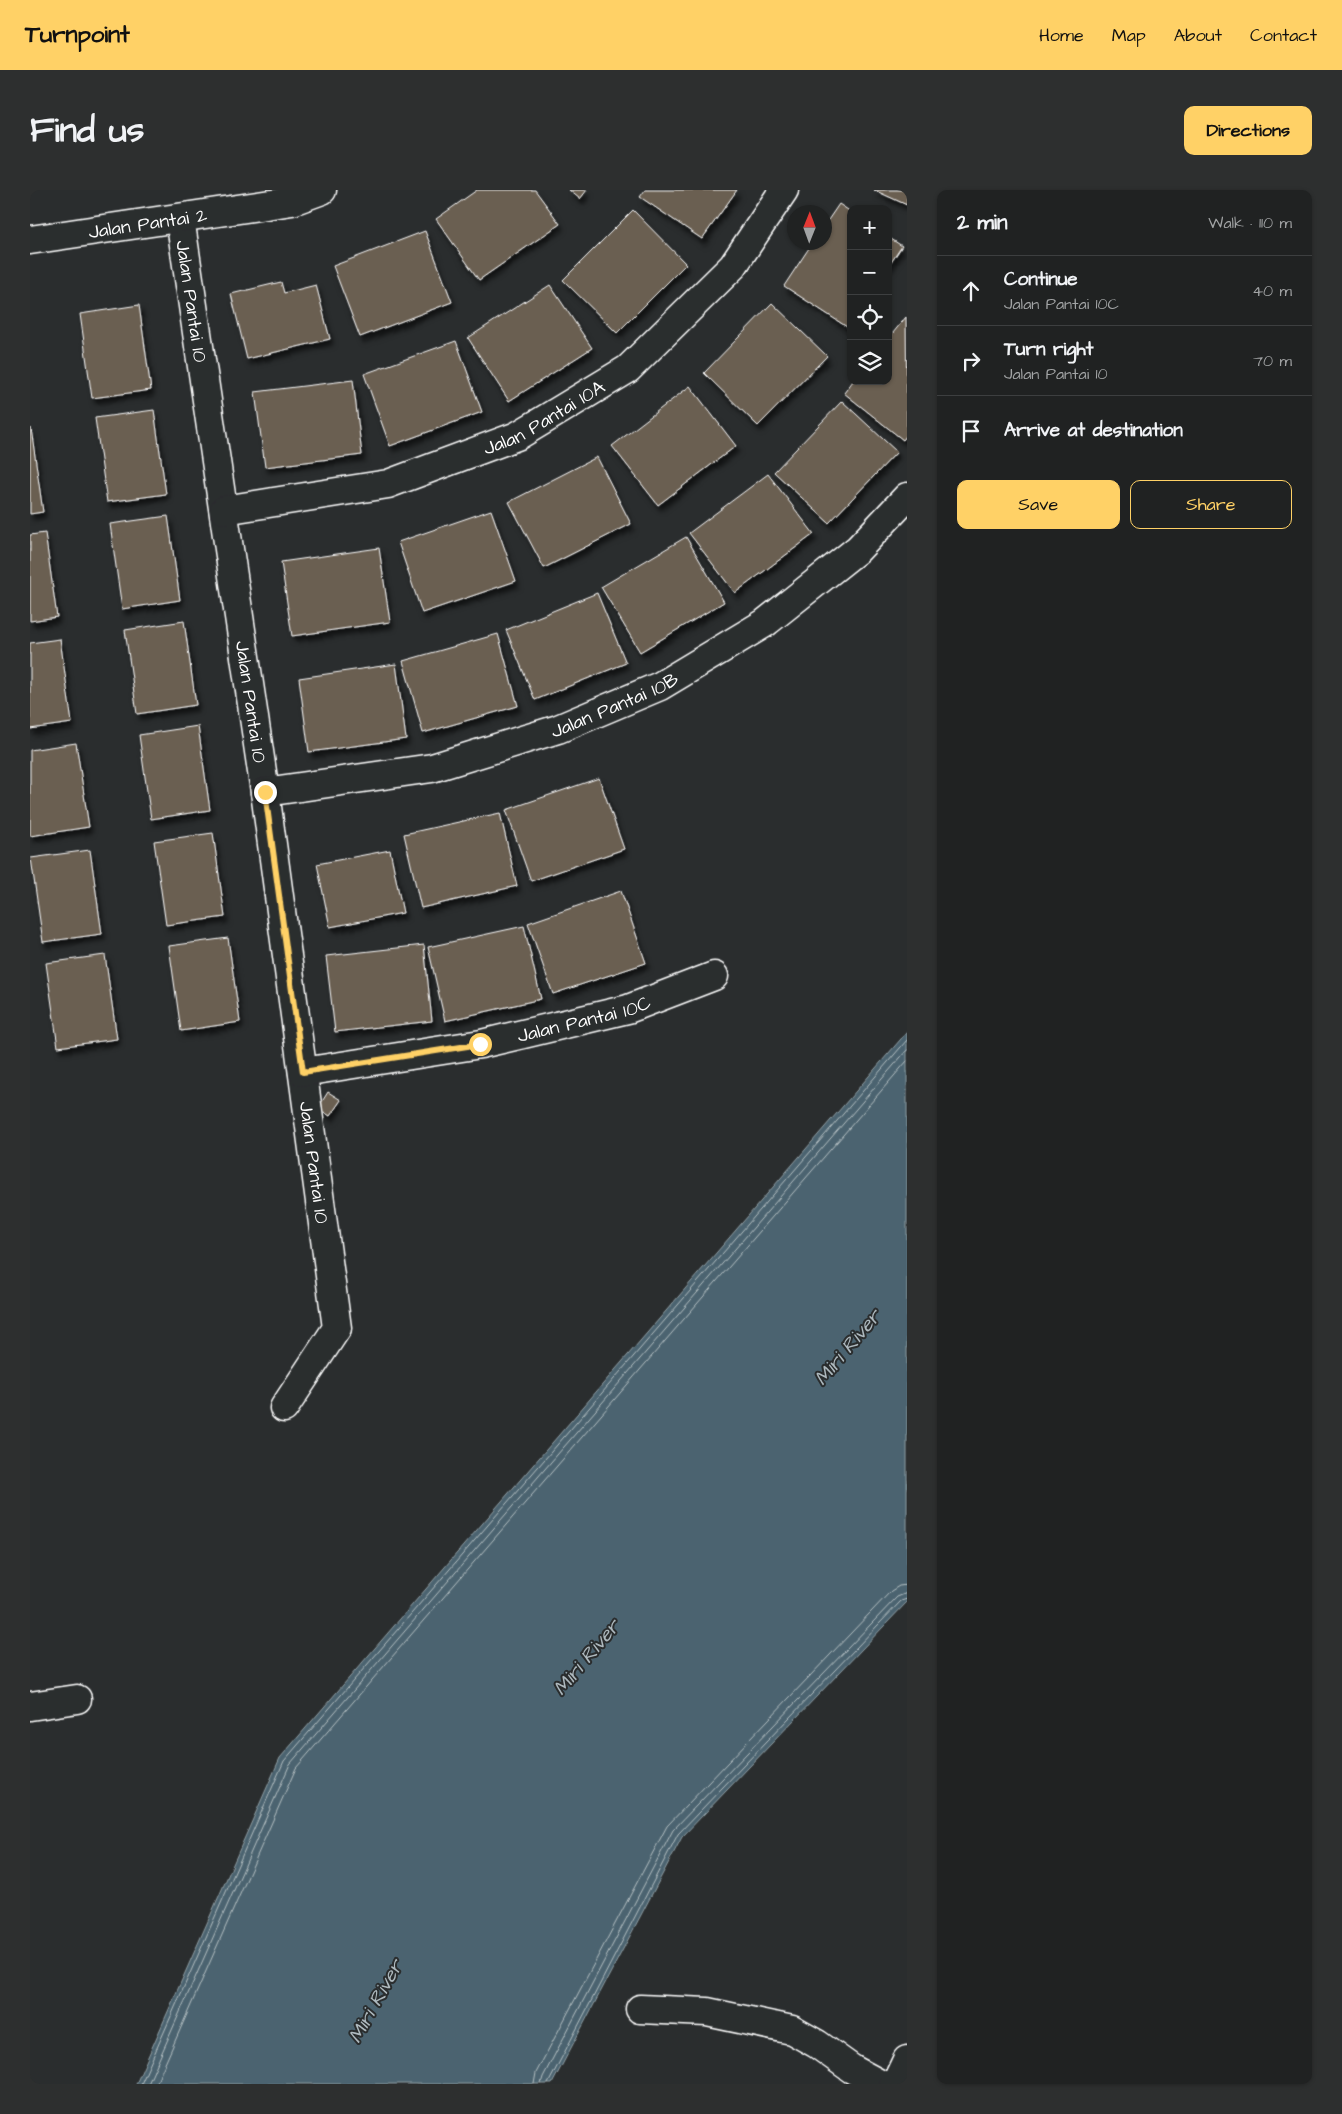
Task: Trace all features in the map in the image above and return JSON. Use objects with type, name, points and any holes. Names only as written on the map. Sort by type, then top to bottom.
[{"type":"street","name":"Jalan Pantai 2","points":[[30,240],[292,201],[322,190]]},
{"type":"street","name":"Jalan Pantai 10A","points":[[224,510],[388,484],[517,436],[628,369],[733,266],[784,190]]},
{"type":"street","name":"Jalan Pantai 10","points":[[180,218],[265,792],[337,1328],[284,1408]]},
{"type":"street","name":"Jalan Pantai 10B","points":[[265,792],[432,768],[558,729],[660,686],[765,623],[858,549],[907,497]]},
{"type":"street","name":"Jalan Pantai 10C","points":[[303,1072],[480,1044],[628,1009],[714,976]]},
{"type":"street","points":[[30,1706],[77,1699]]},
{"type":"street","points":[[640,2009],[707,2012],[792,2030],[817,2044],[852,2070],[897,2078]]},
{"type":"water","name":"Miri River","points":[[907,1032],[907,1602],[682,1837],[552,2084],[136,2084],[280,1758]]},
{"type":"building","points":[[477,190],[535,190],[560,224],[479,280],[436,219]]},
{"type":"building","points":[[569,190],[587,190],[580,199]]},
{"type":"building","points":[[645,190],[737,190],[702,239],[640,197]]},
{"type":"building","points":[[874,190],[907,190],[907,205]]},
{"type":"building","points":[[839,204],[847,209],[847,327],[784,286],[808,250],[832,250],[832,214]]},
{"type":"building","points":[[633,210],[686,264],[617,333],[563,280]]},
{"type":"building","points":[[425,231],[452,302],[360,337],[333,266]]},
{"type":"building","points":[[892,240],[902,246],[892,261]]},
{"type":"building","points":[[281,282],[284,293],[316,285],[330,339],[247,359],[231,294]]},
{"type":"building","points":[[550,285],[592,348],[509,401],[468,338]]},
{"type":"building","points":[[772,303],[827,356],[758,426],[704,373]]},
{"type":"building","points":[[139,305],[151,390],[92,398],[80,314]]},
{"type":"building","points":[[906,317],[907,435],[903,440],[844,393],[850,385],[892,385],[892,334]]},
{"type":"building","points":[[456,341],[482,412],[390,446],[364,374]]},
{"type":"building","points":[[353,380],[362,455],[265,467],[255,392]]},
{"type":"building","points":[[690,386],[736,446],[658,505],[612,446]]},
{"type":"building","points":[[842,401],[897,452],[829,523],[774,472]]},
{"type":"building","points":[[154,410],[166,494],[107,502],[95,418]]},
{"type":"building","points":[[30,429],[43,512],[30,514]]},
{"type":"building","points":[[597,457],[631,524],[544,568],[509,502]]},
{"type":"building","points":[[768,474],[814,534],[735,593],[689,533]]},
{"type":"building","points":[[491,510],[516,581],[422,613],[398,542]]},
{"type":"building","points":[[168,516],[180,600],[122,609],[110,524]]},
{"type":"building","points":[[45,533],[57,617],[30,621],[30,535]]},
{"type":"building","points":[[686,537],[724,602],[640,652],[601,587]]},
{"type":"building","points":[[379,548],[390,622],[292,636],[281,562]]},
{"type":"building","points":[[597,593],[626,663],[535,700],[506,630]]},
{"type":"building","points":[[184,621],[196,705],[137,714],[125,630]]},
{"type":"building","points":[[498,634],[518,706],[423,733],[403,661]]},
{"type":"building","points":[[60,639],[72,723],[30,729],[30,643]]},
{"type":"building","points":[[396,664],[406,739],[309,752],[299,678]]},
{"type":"building","points":[[198,726],[210,810],[151,819],[139,735]]},
{"type":"building","points":[[76,743],[89,827],[30,836],[30,750]]},
{"type":"building","points":[[599,778],[624,849],[531,881],[506,810]]},
{"type":"building","points":[[500,813],[517,886],[421,908],[404,834]]},
{"type":"building","points":[[213,833],[225,917],[166,925],[154,841]]},
{"type":"building","points":[[90,850],[102,934],[43,942],[31,858]]},
{"type":"building","points":[[390,850],[403,913],[330,927],[317,864]]},
{"type":"building","points":[[621,891],[646,963],[553,994],[528,923]]},
{"type":"building","points":[[524,926],[541,999],[445,1021],[428,947]]},
{"type":"building","points":[[228,938],[240,1022],[181,1031],[169,946]]},
{"type":"building","points":[[424,945],[432,1021],[335,1032],[326,956]]},
{"type":"building","points":[[105,955],[117,1039],[58,1047],[46,963]]},
{"type":"building","points":[[328,1092],[341,1100],[330,1116],[318,1108]]},
{"type":"route","points":[[265,792],[303,1072],[480,1044]]}]
